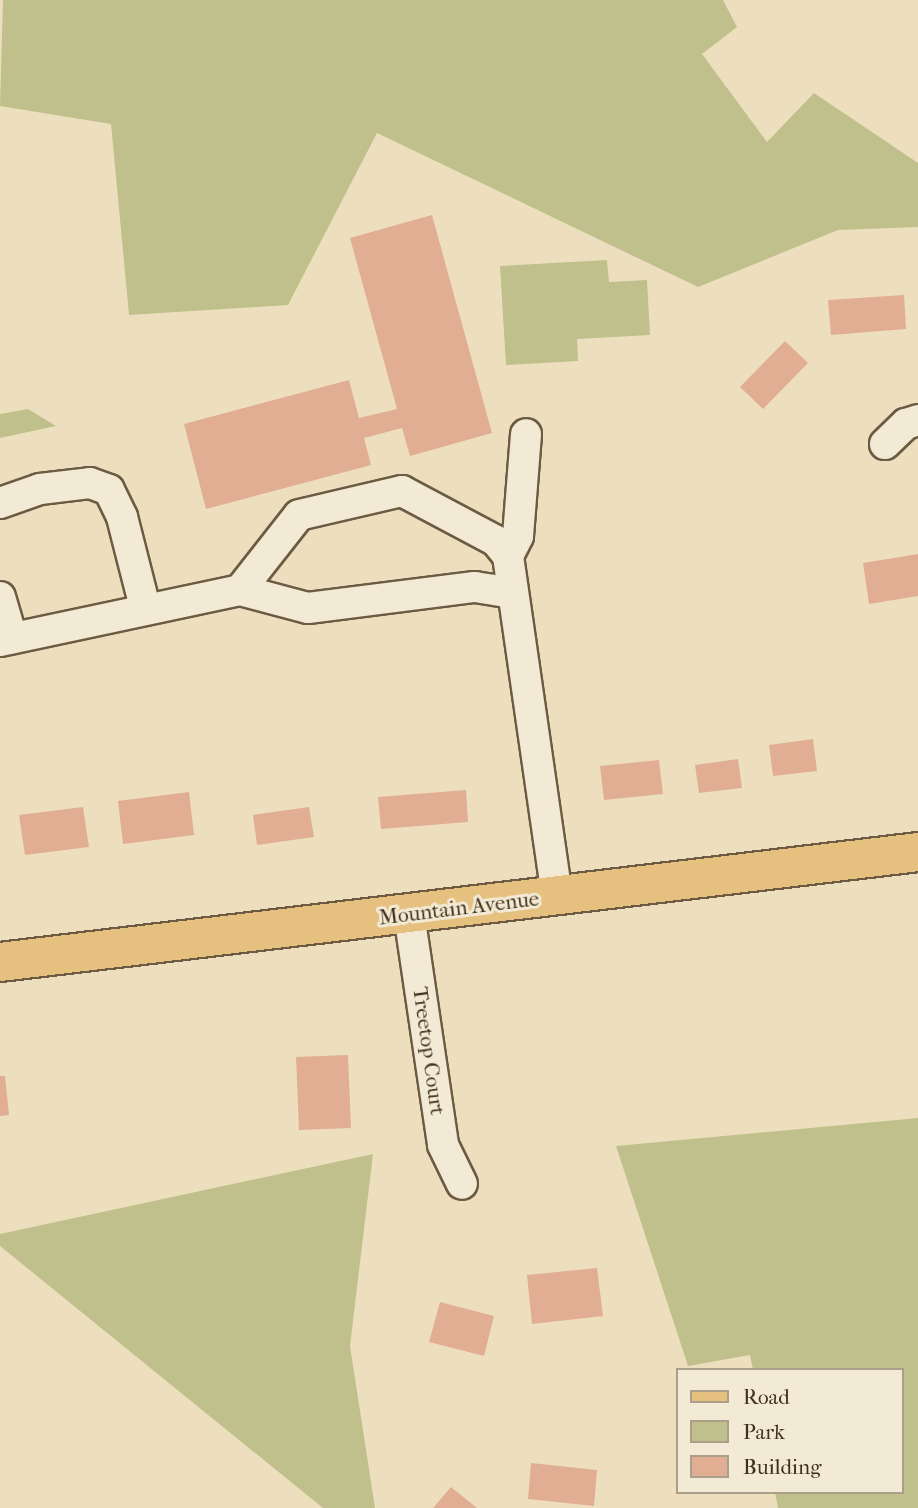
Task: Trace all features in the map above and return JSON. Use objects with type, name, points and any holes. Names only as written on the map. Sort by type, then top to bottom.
[{"type":"main road","name":"Mountain Avenue","points":[[0,962],[918,852]]},
{"type":"street","points":[[885,444],[906,424],[918,420]]},
{"type":"street","points":[[508,556],[518,536],[526,434]]},
{"type":"street","points":[[0,503],[40,489],[90,483],[109,490],[122,517],[145,607]]},
{"type":"street","points":[[240,590],[294,518],[402,491],[496,541],[508,556],[557,897]]},
{"type":"street","points":[[0,597],[6,640],[145,607],[240,590],[308,608],[475,587],[513,593]]},
{"type":"street","name":"Treetop Court","points":[[409,914],[443,1145],[462,1184]]},
{"type":"green space","points":[[3,0],[723,0],[737,27],[702,54],[767,142],[814,93],[918,163],[918,227],[838,230],[698,287],[377,133],[288,305],[129,315],[111,124],[0,106]]},
{"type":"green space","points":[[607,260],[609,282],[647,280],[650,335],[577,339],[578,361],[506,365],[500,266]]},
{"type":"green space","points":[[28,409],[56,426],[0,438],[0,414]]},
{"type":"green space","points":[[918,1118],[918,1508],[778,1508],[775,1494],[904,1494],[904,1368],[753,1368],[750,1355],[688,1366],[616,1146]]},
{"type":"green space","points":[[373,1154],[350,1346],[375,1508],[323,1508],[0,1246],[0,1234]]},
{"type":"building","points":[[432,215],[492,433],[410,456],[402,428],[364,438],[371,465],[206,509],[184,424],[349,380],[359,418],[397,409],[350,238]]},
{"type":"building","points":[[904,295],[906,329],[831,335],[828,300]]},
{"type":"building","points":[[785,341],[808,363],[763,409],[740,387]]},
{"type":"building","points":[[918,554],[918,596],[869,604],[863,563]]},
{"type":"building","points":[[813,739],[817,771],[773,776],[769,745]]},
{"type":"building","points":[[738,759],[742,788],[699,793],[695,765]]},
{"type":"building","points":[[659,760],[663,794],[604,800],[600,766]]},
{"type":"building","points":[[466,790],[468,822],[381,829],[378,797]]},
{"type":"building","points":[[189,792],[194,835],[123,844],[118,801]]},
{"type":"building","points":[[83,807],[89,847],[25,855],[19,815]]},
{"type":"building","points":[[309,807],[314,837],[257,845],[253,815]]},
{"type":"building","points":[[348,1055],[351,1128],[299,1130],[296,1057]]},
{"type":"building","points":[[0,1076],[5,1076],[9,1115],[0,1116]]},
{"type":"building","points":[[597,1268],[603,1316],[532,1324],[527,1275]]},
{"type":"building","points":[[440,1302],[494,1316],[484,1356],[429,1342]]},
{"type":"building","points":[[531,1463],[597,1470],[594,1506],[528,1499]]},
{"type":"building","points":[[451,1487],[477,1508],[433,1508]]}]
